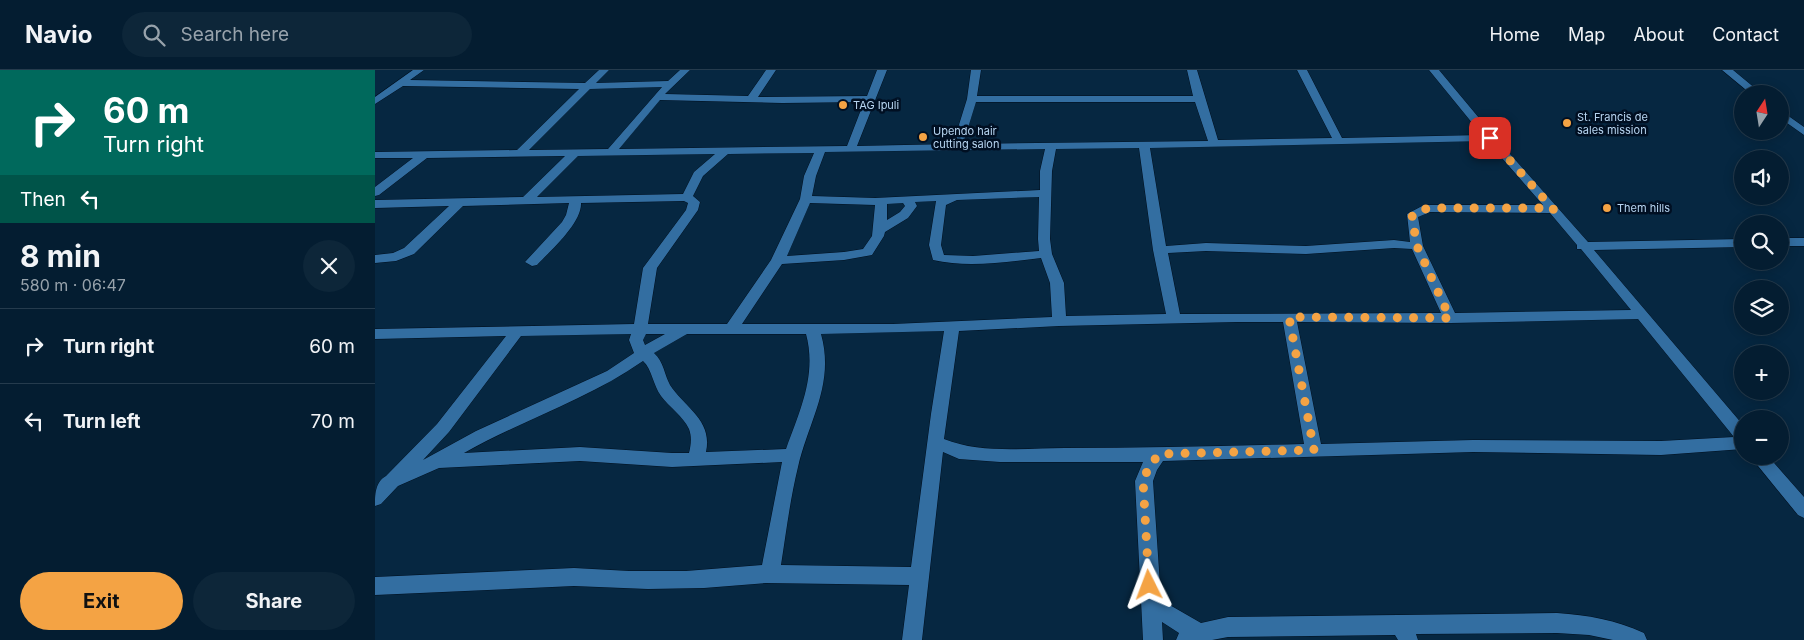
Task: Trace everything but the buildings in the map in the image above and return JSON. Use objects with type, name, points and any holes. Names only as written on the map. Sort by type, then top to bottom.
[{"type":"street","points":[[375,100],[419,70]]},
{"type":"street","points":[[519,153],[604,70]]},
{"type":"street","points":[[610,153],[657,97],[685,70]]},
{"type":"street","points":[[752,98],[771,70]]},
{"type":"street","points":[[851,148],[882,70]]},
{"type":"street","points":[[957,147],[972,99],[976,70]]},
{"type":"street","points":[[1193,70],[1199,100],[1214,144]]},
{"type":"street","points":[[1302,70],[1339,142]]},
{"type":"street","points":[[1434,70],[1490,138],[1554,210],[1582,246],[1642,314],[1734,426]]},
{"type":"street","points":[[1727,70],[1746,85]]},
{"type":"street","points":[[401,83],[587,87],[671,84]]},
{"type":"street","points":[[657,97],[871,98]]},
{"type":"street","points":[[972,99],[1199,100]]},
{"type":"street","points":[[1789,120],[1804,132]]},
{"type":"street","points":[[375,155],[1214,144],[1490,138]]},
{"type":"street","points":[[1144,145],[1159,250],[1174,318]]},
{"type":"street","points":[[1051,146],[1046,171],[1044,239],[1046,254],[1057,283],[1059,321]]},
{"type":"street","points":[[730,330],[778,260],[806,199],[810,176],[821,148]]},
{"type":"street","points":[[687,197],[698,174],[725,151]]},
{"type":"street","points":[[527,200],[573,153]]},
{"type":"street","points":[[375,193],[425,154]]},
{"type":"street","points":[[806,199],[876,201],[1046,193]]},
{"type":"street","points":[[956,196],[941,203],[940,206],[935,245],[938,257],[943,260],[959,260],[1046,254]]},
{"type":"street","points":[[375,204],[687,197],[694,202],[692,210],[658,254],[647,274],[640,329],[636,340],[638,348],[642,353],[653,361],[661,381],[674,402],[694,422],[699,433],[699,449],[695,460]]},
{"type":"street","points":[[879,230],[907,212],[911,204],[907,199]]},
{"type":"street","points":[[533,262],[571,219],[575,210],[575,200]]},
{"type":"street","points":[[778,260],[863,254],[870,249],[879,230],[882,205],[876,201]]},
{"type":"street","points":[[375,259],[396,257],[409,251],[459,203]]},
{"type":"street","points":[[1450,318],[1417,246],[1412,217],[1419,211],[1428,208],[1539,208],[1554,210]]},
{"type":"street","points":[[1789,242],[1804,242]]},
{"type":"street","points":[[1582,246],[1734,243]]},
{"type":"street","points":[[1159,250],[1206,247],[1306,250],[1394,244],[1417,246]]},
{"type":"street","points":[[375,334],[515,333],[640,329],[812,330],[952,327],[1059,321],[1174,318],[1450,318],[1642,314]]},
{"type":"street","points":[[1289,317],[1314,450]]},
{"type":"street","points":[[912,640],[952,327]]},
{"type":"street","points":[[389,483],[437,461],[482,435],[585,385],[612,375],[642,353],[687,329]]},
{"type":"street","points":[[770,574],[792,455],[819,372],[816,340],[812,330]]},
{"type":"street","points":[[375,499],[443,428],[515,333]]},
{"type":"street","points":[[936,442],[959,452],[975,454],[1159,454],[1473,446],[1661,448],[1734,444]]},
{"type":"street","points":[[437,461],[581,454],[672,460],[792,455]]},
{"type":"street","points":[[1120,454],[1139,471],[1143,480],[1153,640]]},
{"type":"street","points":[[1143,480],[1149,467],[1159,454]]},
{"type":"street","points":[[1766,465],[1804,510]]},
{"type":"street","points":[[375,586],[574,577],[599,579],[723,578],[770,574],[920,576]]},
{"type":"street","points":[[1150,604],[1193,636],[1228,627],[1405,632],[1591,625],[1617,630],[1637,640]]},
{"type":"place","name":"TAG Ipuli","points":[[843,105]]},
{"type":"place","name":"St. Francis de sales mission","points":[[1567,123]]},
{"type":"place","name":"Upendo hair cutting salon","points":[[923,137]]},
{"type":"place","name":"Them hills","points":[[1607,208]]},
{"type":"route","points":[[1149,585],[1143,480],[1149,467],[1159,454],[1314,450],[1289,317],[1450,318],[1417,246],[1413,214],[1428,208],[1539,208],[1554,210],[1490,138]]}]
